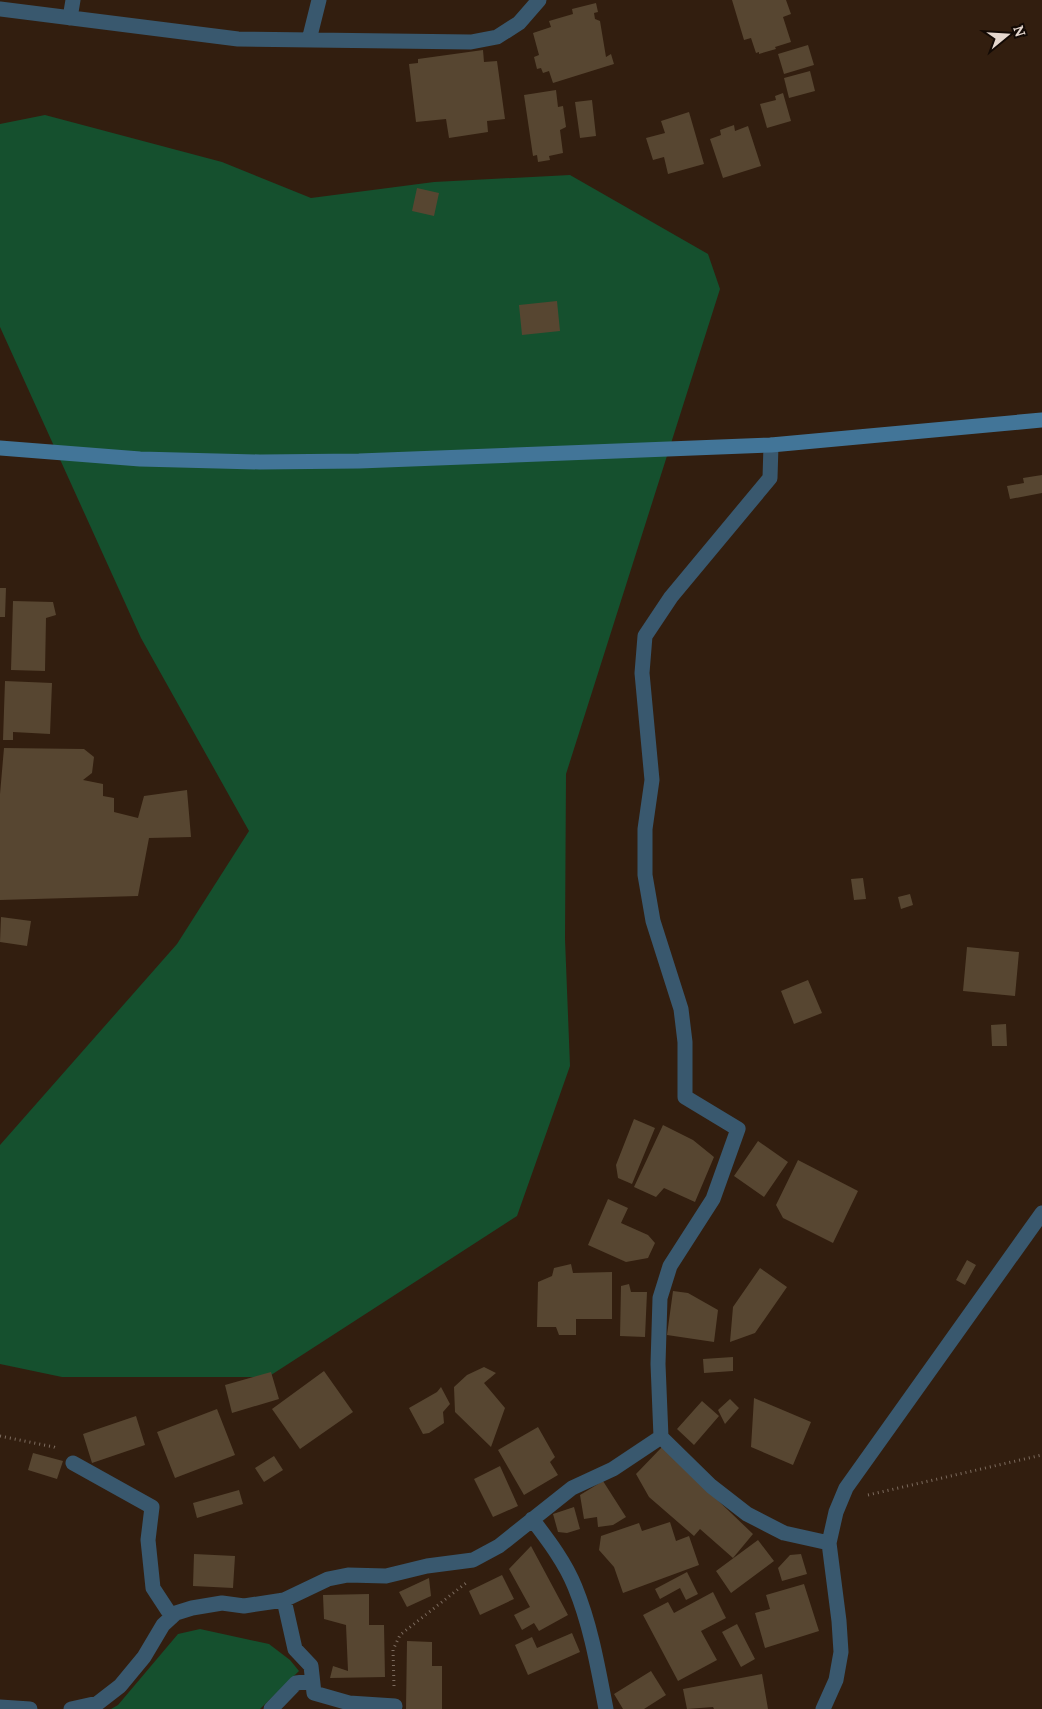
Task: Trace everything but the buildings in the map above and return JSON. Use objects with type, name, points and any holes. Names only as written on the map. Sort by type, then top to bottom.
[{"type":"street","points":[[70,18],[73,0]]},
{"type":"street","points":[[309,40],[319,0]]},
{"type":"street","points":[[0,8],[238,39],[470,42],[497,37],[518,24],[540,0]]},
{"type":"street","points":[[0,448],[140,458],[270,462],[443,459],[772,445],[1042,420]]},
{"type":"street","points":[[772,445],[770,478],[671,597],[646,636],[642,673],[652,780],[645,828],[645,875],[653,922],[681,1009],[685,1042],[685,1097],[738,1129],[713,1199],[670,1266],[660,1298],[658,1364],[661,1436],[711,1486],[747,1514],[784,1533],[829,1544]]},
{"type":"street","points":[[823,1709],[836,1680],[841,1652],[829,1544],[836,1512],[846,1488],[1042,1213]]},
{"type":"street","points":[[71,1709],[98,1703],[120,1686],[144,1657],[163,1625],[176,1613],[222,1603],[244,1606],[284,1600],[328,1578],[348,1575],[386,1576],[427,1566],[473,1560],[499,1546],[572,1488],[613,1469],[661,1436]]},
{"type":"street","points":[[73,1463],[152,1507],[148,1540],[153,1588],[172,1616]]},
{"type":"street","points":[[532,1519],[556,1550],[575,1585],[588,1624],[606,1709]]},
{"type":"street","points":[[284,1600],[295,1648],[311,1666],[314,1693],[349,1703],[394,1708]]},
{"type":"street","points":[[271,1709],[296,1683],[312,1681]]},
{"type":"street","points":[[0,1707],[30,1709]]},
{"type":"path","points":[[0,1436],[54,1446],[73,1463]]},
{"type":"path","points":[[841,1501],[1042,1455]]},
{"type":"path","points":[[394,1708],[393,1650],[400,1634],[465,1585],[471,1574],[473,1560]]},
{"type":"green space","points":[[45,115],[222,162],[311,198],[434,182],[570,175],[708,254],[720,289],[566,774],[565,939],[570,1066],[517,1216],[268,1377],[62,1377],[0,1364],[0,1145],[177,944],[249,831],[141,638],[0,327],[0,124]]},
{"type":"green space","points":[[200,1629],[269,1644],[290,1660],[299,1671],[260,1709],[111,1709],[118,1705],[178,1634]]}]
